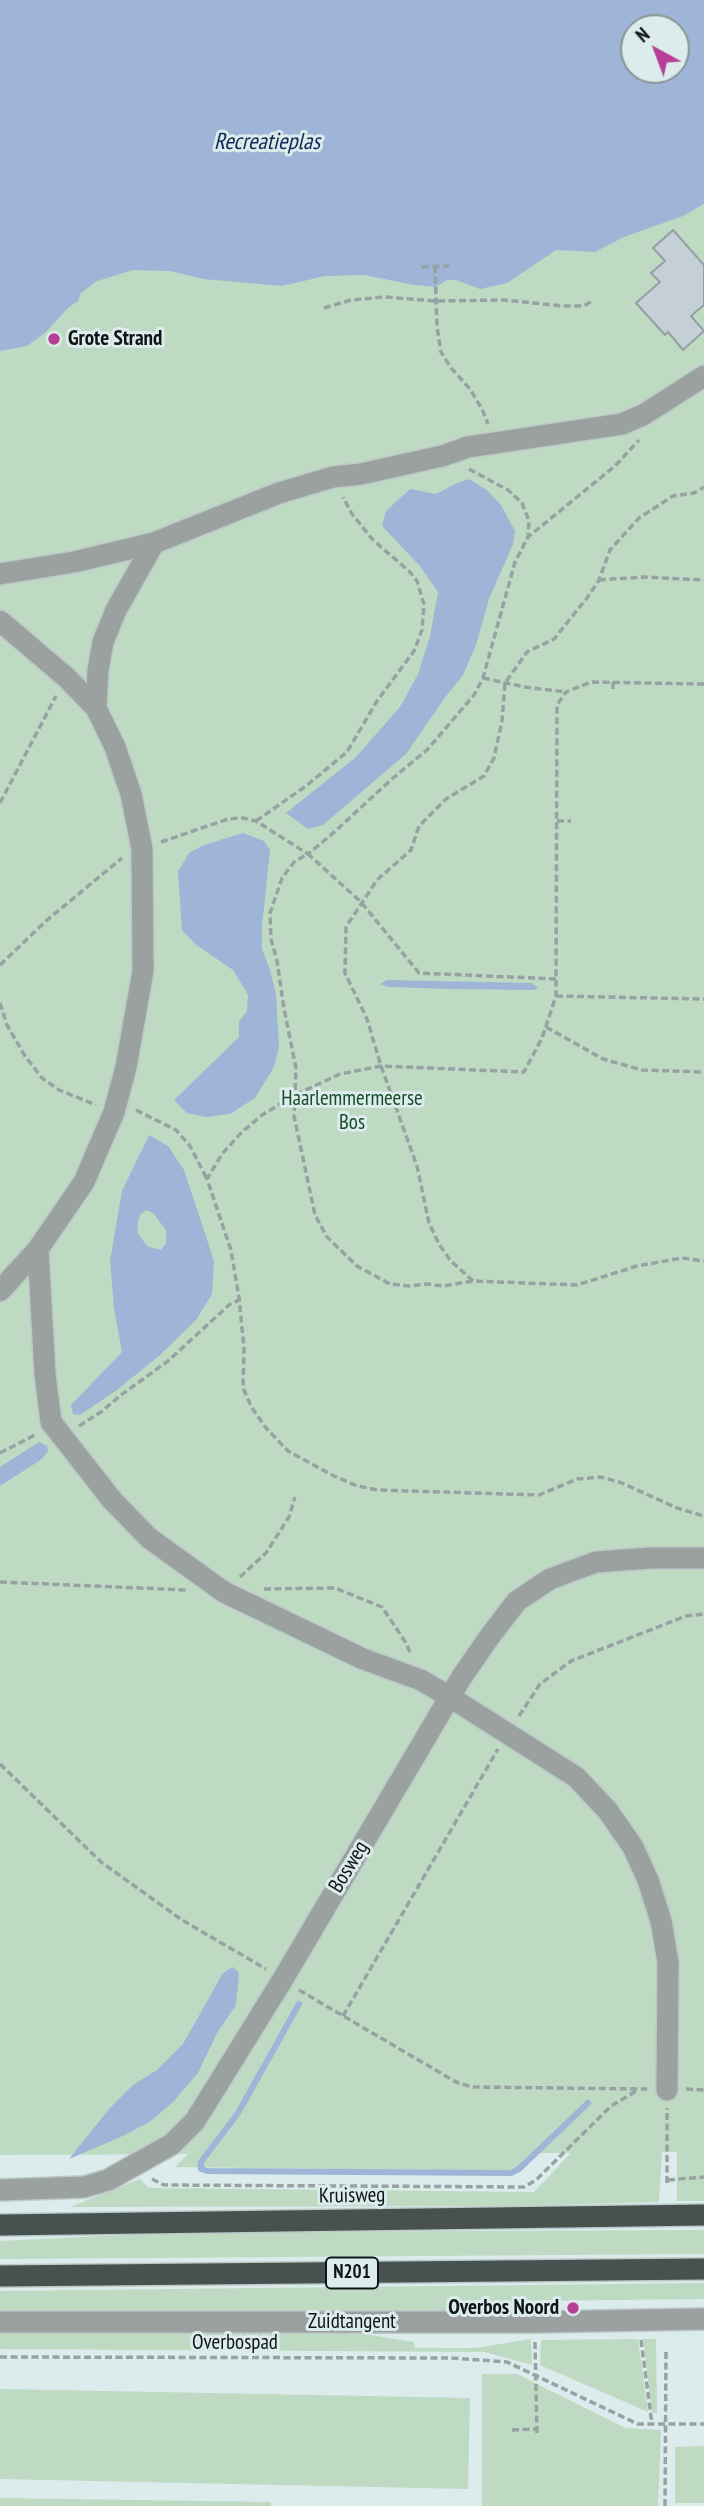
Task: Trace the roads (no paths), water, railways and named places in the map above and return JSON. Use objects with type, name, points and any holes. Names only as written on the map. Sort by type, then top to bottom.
[{"type":"highway","name":"Kruisweg","points":[[0,2225],[704,2215]]},
{"type":"highway","name":"N201","points":[[0,2276],[704,2269]]},
{"type":"street","points":[[0,574],[74,562],[154,543],[279,493],[333,477],[361,474],[442,456],[468,447],[622,424],[643,415],[704,376]]},
{"type":"street","points":[[96,708],[103,642],[116,610],[154,543]]},
{"type":"street","points":[[0,621],[67,678],[96,708],[115,747],[131,794],[142,849],[143,971],[126,1067],[115,1107],[84,1182],[38,1249],[0,1291]]},
{"type":"street","points":[[38,1249],[45,1374],[57,1429],[112,1500],[149,1538],[224,1592],[363,1659],[421,1680],[450,1697],[576,1777],[608,1811],[634,1847],[661,1921],[668,1962],[667,2090]]},
{"type":"street","name":"Bosweg","points":[[0,2190],[84,2187],[108,2180],[172,2144],[195,2122],[450,1697],[490,1636],[517,1601],[550,1579],[596,1562],[704,1558]]},
{"type":"street","name":"Zuidtangent","points":[[0,2322],[537,2322],[704,2319]]},
{"type":"water","name":"Recreatieplas","points":[[0,0],[704,0],[704,204],[683,216],[624,237],[595,252],[556,250],[507,283],[480,289],[456,280],[447,280],[436,287],[364,275],[325,276],[282,286],[203,279],[170,271],[133,270],[97,281],[81,293],[78,301],[45,333],[27,346],[0,351]]},
{"type":"water","points":[[469,479],[487,490],[501,505],[515,531],[513,544],[489,599],[476,645],[463,675],[406,754],[323,825],[308,829],[286,813],[355,758],[400,707],[418,674],[430,636],[438,592],[420,566],[382,526],[386,511],[410,489],[436,494]]},
{"type":"water","points":[[243,833],[264,841],[270,850],[262,949],[276,994],[279,1047],[274,1067],[255,1098],[230,1114],[206,1117],[187,1113],[174,1100],[239,1037],[239,1022],[247,1011],[248,995],[233,970],[195,944],[182,930],[178,872],[189,853],[204,845]]},
{"type":"water","points":[[387,980],[531,983],[538,987],[535,990],[453,989],[388,987],[380,984]]},
{"type":"water","points":[[149,1135],[168,1146],[184,1170],[214,1261],[212,1294],[196,1320],[160,1355],[117,1390],[80,1415],[73,1414],[71,1405],[122,1352],[114,1308],[110,1261],[122,1191]],"holes":[[[146,1210],[153,1213],[166,1230],[166,1243],[161,1250],[147,1246],[137,1227],[140,1215]]]},
{"type":"water","points":[[39,1442],[47,1446],[48,1451],[42,1459],[0,1486],[0,1467]]},
{"type":"water","points":[[233,1967],[239,1973],[236,2005],[217,2033],[198,2073],[173,2102],[151,2121],[69,2159],[109,2109],[133,2085],[157,2070],[183,2044],[223,1973]]},
{"type":"waterway","points":[[299,2004],[238,2113],[201,2162],[201,2169],[511,2173],[519,2169],[588,2103]]},
{"type":"place","name":"Grote Strand","points":[[54,339]]},
{"type":"place","name":"Overbos Noord","points":[[573,2308]]},
{"type":"park label","name":"Haarlemmermeerse Bos","points":[[352,1111]]}]
